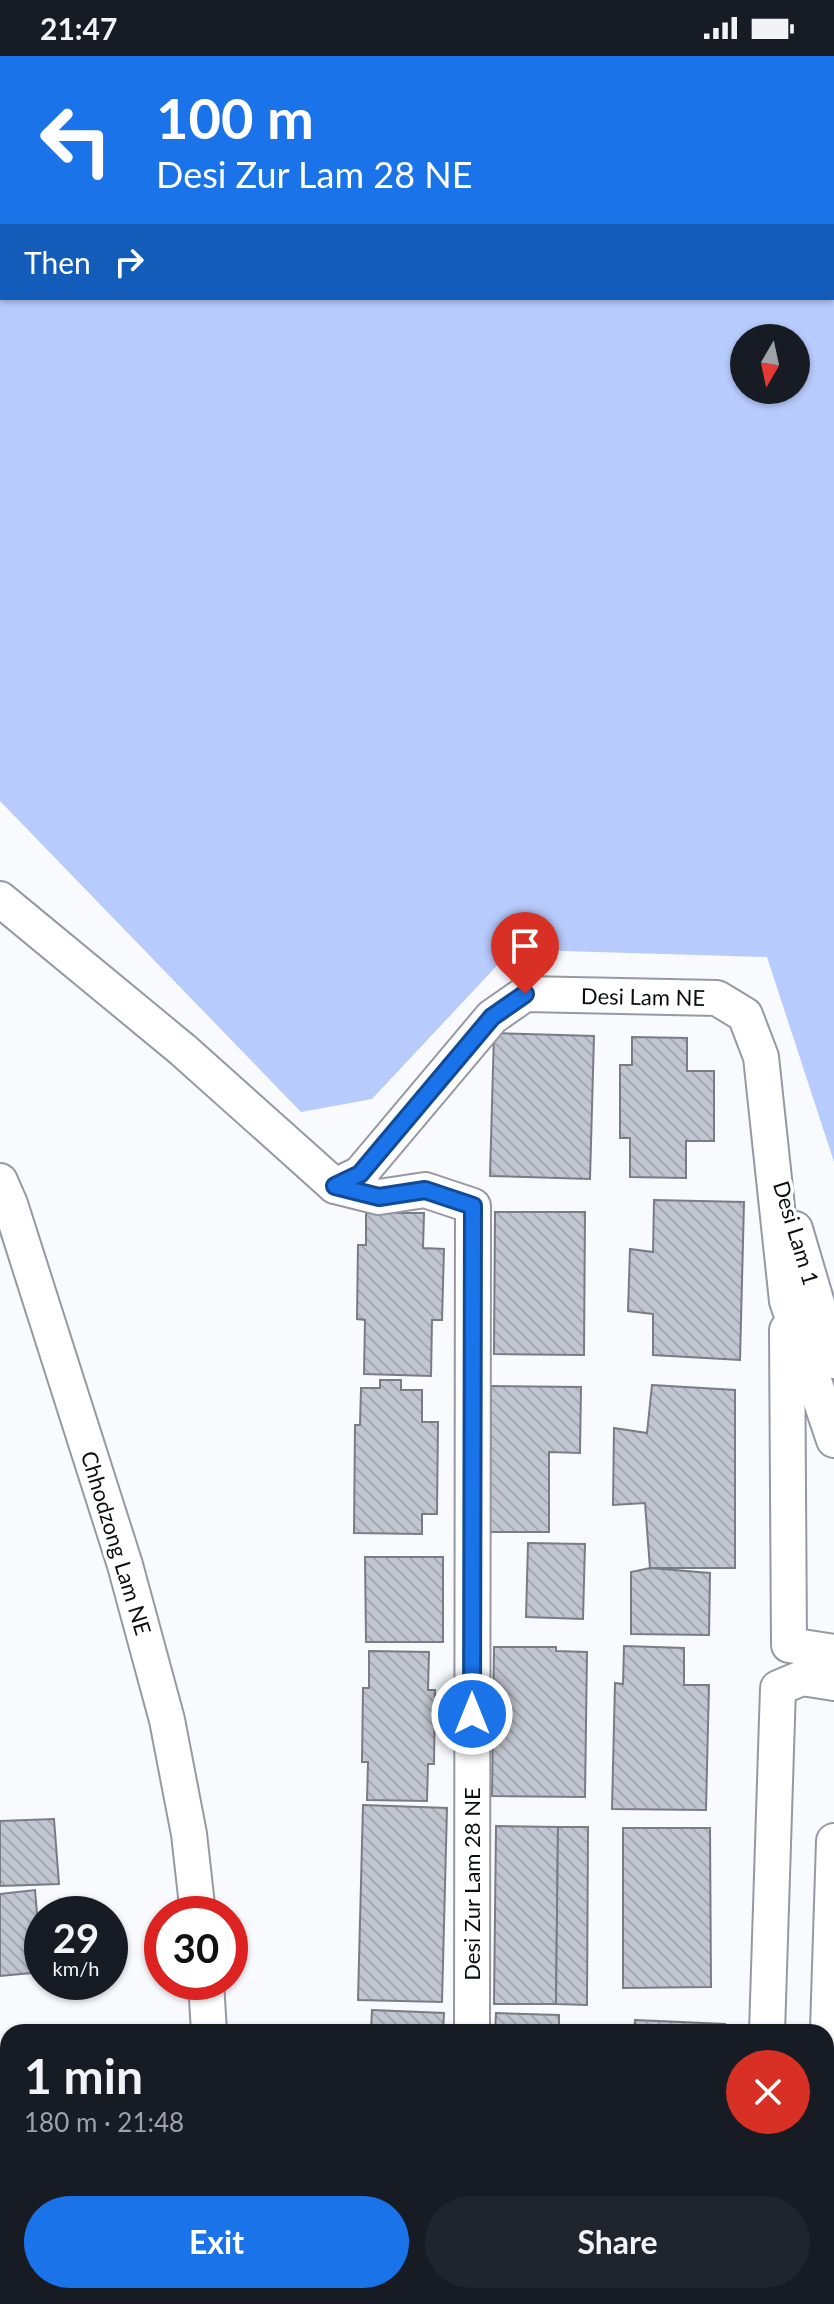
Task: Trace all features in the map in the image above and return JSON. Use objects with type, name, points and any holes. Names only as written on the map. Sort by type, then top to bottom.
[{"type":"street","points":[[0,899],[183,1050],[335,1186]]},
{"type":"street","name":"Desi Lam NE","points":[[335,1186],[360,1174],[492,1017],[525,994],[717,998],[745,1015],[761,1057],[787,1301],[834,1440]]},
{"type":"street","name":"Desi Lam 1","points":[[772,1152],[834,1361]]},
{"type":"street","name":"Chhodzong Lam NE","points":[[0,1181],[10,1204],[129,1579],[167,1720],[189,1834],[196,1896]]},
{"type":"street","name":"Desi Zur Lam 28 NE","points":[[335,1186],[379,1197],[425,1190],[473,1206],[472,2024]]},
{"type":"street","points":[[787,1301],[789,1645],[834,1652]]},
{"type":"street","points":[[767,2024],[778,1688],[802,1678],[834,1683]]},
{"type":"street","points":[[828,2024],[834,1841]]},
{"type":"street","points":[[207,2000],[209,2024]]},
{"type":"shaded area","points":[[0,300],[834,300],[834,1162],[767,957],[530,950],[505,957],[372,1099],[301,1112],[0,801]]},
{"type":"building","points":[[494,1033],[594,1036],[590,1179],[490,1176]]},
{"type":"building","points":[[632,1037],[687,1038],[687,1071],[714,1071],[714,1141],[686,1141],[686,1178],[630,1177],[630,1138],[620,1138],[620,1065],[632,1065]]},
{"type":"building","points":[[654,1200],[744,1202],[740,1360],[653,1355],[653,1314],[628,1311],[630,1249],[653,1252]]},
{"type":"building","points":[[495,1212],[585,1212],[584,1355],[494,1354]]},
{"type":"building","points":[[366,1213],[424,1213],[423,1248],[444,1249],[442,1320],[432,1320],[431,1376],[364,1374],[365,1320],[357,1319],[358,1245],[366,1245]]},
{"type":"building","points":[[380,1380],[401,1380],[401,1390],[422,1390],[422,1422],[438,1422],[437,1514],[422,1514],[422,1534],[354,1533],[355,1425],[360,1425],[361,1388],[380,1388]]},
{"type":"building","points":[[652,1385],[735,1390],[735,1568],[650,1568],[645,1503],[613,1505],[614,1428],[647,1433]]},
{"type":"building","points":[[491,1386],[581,1387],[580,1453],[549,1452],[549,1532],[490,1532]]},
{"type":"building","points":[[528,1543],[585,1544],[583,1619],[526,1617]]},
{"type":"building","points":[[365,1557],[443,1557],[443,1642],[366,1642]]},
{"type":"building","points":[[650,1568],[710,1573],[709,1635],[631,1634],[631,1572]]},
{"type":"building","points":[[624,1646],[684,1648],[684,1685],[709,1685],[706,1810],[612,1809],[615,1683],[623,1684]]},
{"type":"building","points":[[494,1647],[556,1647],[556,1651],[587,1652],[585,1797],[492,1796]]},
{"type":"building","points":[[369,1651],[429,1652],[428,1690],[435,1690],[434,1764],[428,1764],[427,1801],[367,1800],[368,1762],[362,1762],[363,1688],[369,1688]]},
{"type":"building","points":[[363,1805],[447,1808],[442,2002],[358,2000]]},
{"type":"building","points":[[54,1819],[59,1884],[0,1886],[0,1821]]},
{"type":"building","points":[[496,1826],[558,1827],[556,2004],[494,2004]]},
{"type":"building","points":[[558,1827],[588,1827],[587,2005],[556,2004]]},
{"type":"building","points":[[623,1828],[710,1828],[711,1987],[623,1988]]},
{"type":"building","points":[[35,1890],[36,1896],[24,1896],[24,1974],[0,1976],[0,1894]]},
{"type":"building","points":[[372,2010],[444,2013],[443,2024],[371,2024]]},
{"type":"building","points":[[496,2013],[559,2015],[559,2024],[495,2024]]},
{"type":"building","points":[[635,2020],[725,2024],[635,2024]]},
{"type":"route","points":[[472,1714],[473,1206],[425,1190],[379,1197],[335,1186],[360,1174],[492,1017],[525,994]]}]
